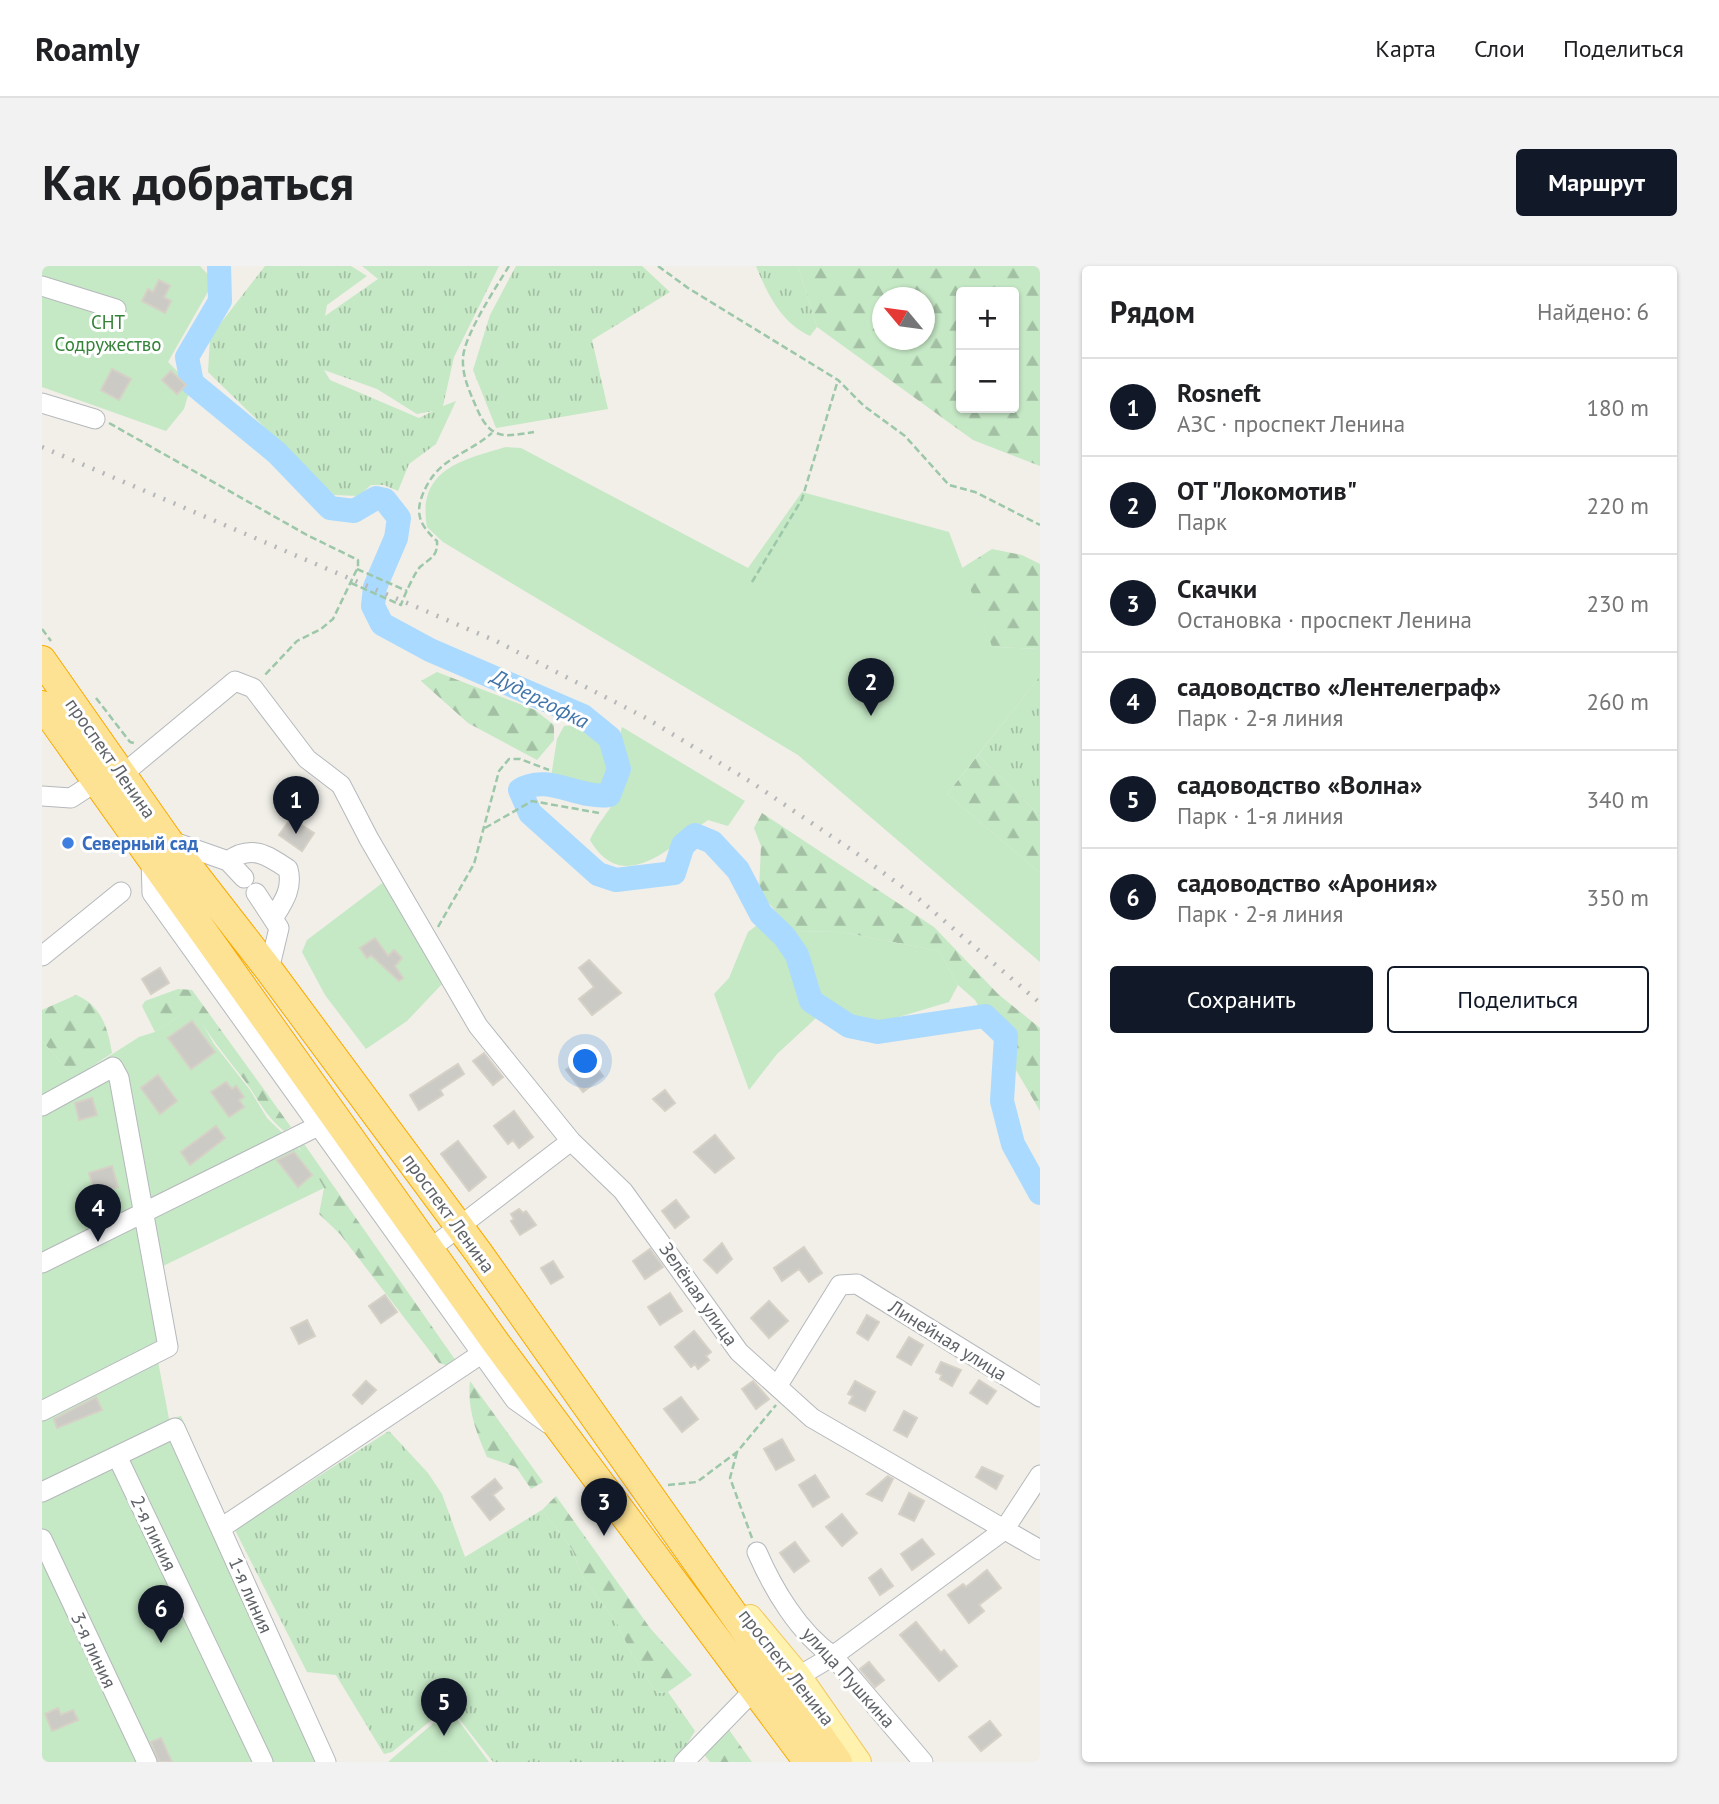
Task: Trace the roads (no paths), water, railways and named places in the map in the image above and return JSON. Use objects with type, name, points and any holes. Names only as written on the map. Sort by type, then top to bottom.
[{"type":"highway","name":"проспект Ленина","points":[[49,654],[110,777],[430,1249],[561,1433],[756,1688],[808,1762]]},
{"type":"highway","name":"проспект Ленина","points":[[42,705],[110,777]]},
{"type":"highway","name":"проспект Ленина","points":[[159,848],[269,970],[461,1228],[676,1530]]},
{"type":"highway","points":[[676,1530],[838,1762]]},
{"type":"main road","name":"проспект Ленина","points":[[676,1530],[799,1676],[859,1762]]},
{"type":"street","points":[[42,286],[116,309]]},
{"type":"street","points":[[42,403],[95,419]]},
{"type":"street","name":"Зелёная улица","points":[[110,777],[150,750],[235,681],[253,688],[307,759],[341,785],[478,1026],[571,1141],[623,1191],[739,1352],[812,1418],[1040,1550]]},
{"type":"street","points":[[42,796],[71,798],[110,777]]},
{"type":"street","points":[[274,917],[285,900],[291,881],[288,869],[265,854],[251,851],[228,861],[159,848],[152,893],[178,946],[240,1031],[270,1056],[515,1400],[561,1433]]},
{"type":"street","points":[[228,861],[274,917],[279,928],[269,970]]},
{"type":"street","points":[[42,957],[121,892]]},
{"type":"street","points":[[254,1067],[270,1056]]},
{"type":"street","points":[[42,1106],[113,1067],[119,1078],[168,1347],[42,1411]]},
{"type":"street","points":[[42,1263],[320,1125]]},
{"type":"street","points":[[430,1249],[461,1228],[571,1141]]},
{"type":"street","name":"Линейная улица","points":[[782,1389],[840,1285],[857,1284],[1040,1397]]},
{"type":"street","points":[[221,1528],[481,1354]]},
{"type":"street","name":"1-я линия","points":[[117,1456],[175,1428],[178,1442],[221,1528],[326,1762]]},
{"type":"street","points":[[42,1492],[117,1456]]},
{"type":"street","name":"2-я линия","points":[[117,1456],[263,1762]]},
{"type":"street","points":[[799,1676],[833,1656],[1004,1530],[1040,1475]]},
{"type":"street","name":"3-я линия","points":[[42,1539],[147,1762]]},
{"type":"street","name":"улица Пушкина","points":[[757,1552],[769,1578],[817,1645],[833,1656],[923,1762]]},
{"type":"street","points":[[684,1762],[756,1688]]},
{"type":"waterway","name":"Дудергофка","points":[[219,266],[220,301],[187,357],[192,383],[277,453],[330,508],[354,511],[376,498],[385,500],[399,518],[396,538],[375,587],[373,606],[382,624],[430,650],[583,716],[610,738],[619,769],[609,795],[586,794],[552,785],[531,785],[520,790],[530,813],[598,874],[616,880],[674,873],[683,845],[695,835],[712,842],[738,870],[761,914],[784,936],[797,955],[811,1001],[849,1026],[878,1032],[985,1016],[1006,1036],[1002,1101],[1013,1144],[1040,1193]]},
{"type":"railway","points":[[42,447],[496,641],[646,718],[751,782],[862,857],[920,900],[1040,1003]]},
{"type":"place","name":"ОТ \"Локомотив\"","points":[[871,716]]},
{"type":"place","name":"Rosneft","points":[[296,834]]},
{"type":"place","name":"Северный сад","points":[[68,843]]},
{"type":"place","name":"садоводство «Лентелеграф»","points":[[98,1242]]},
{"type":"place","name":"Скачки","points":[[604,1536]]},
{"type":"place","name":"садоводство «Арония»","points":[[161,1643]]},
{"type":"place","name":"садоводство «Волна»","points":[[444,1736]]},
{"type":"park label","name":"СНТ Содружество","points":[[108,333]]}]
